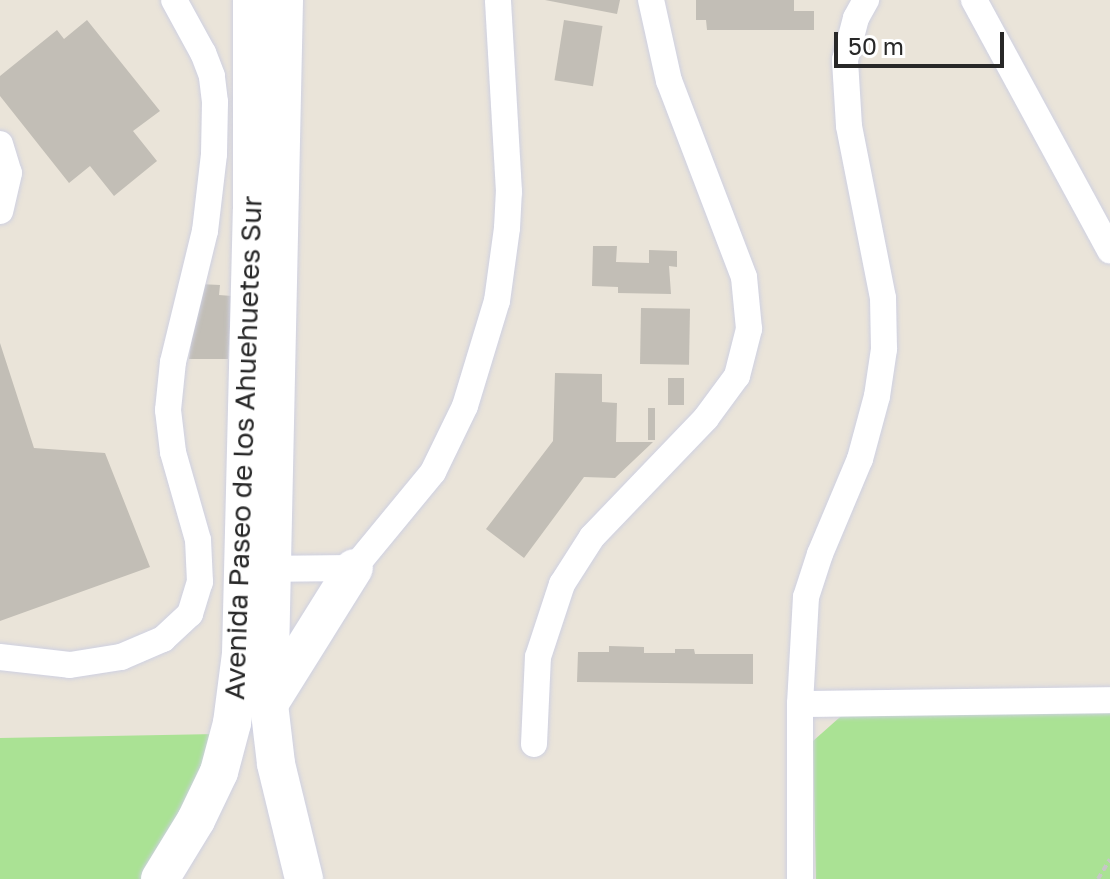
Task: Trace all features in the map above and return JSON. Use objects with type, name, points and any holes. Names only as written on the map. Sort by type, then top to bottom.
[{"type":"street","points":[[0,657],[70,665],[121,657],[163,639],[190,614],[200,582],[198,540],[173,452],[168,410],[173,362],[205,231],[216,115],[212,76],[174,0]]},
{"type":"street","name":"Avenida Paseo de los Ahuehuetes Sur","points":[[252,0],[268,97]]},
{"type":"street","name":"Avenida Paseo de los Ahuehuetes Sur","points":[[284,0],[268,97],[257,569],[276,764],[302,873]]},
{"type":"street","points":[[269,704],[354,568],[433,472],[465,406],[488,337],[503,265],[509,192],[498,0]]},
{"type":"street","points":[[534,744],[538,657],[562,584],[592,537],[706,418],[730,387],[737,376],[749,329],[744,277],[669,81],[651,0]]},
{"type":"street","points":[[800,879],[800,704],[806,597],[820,554],[860,459],[877,396],[884,349],[883,298],[849,126],[845,60],[856,18],[866,0]]},
{"type":"street","points":[[974,0],[1110,251]]},
{"type":"street","points":[[0,144],[9,173],[0,211]]},
{"type":"street","points":[[257,569],[354,568]]},
{"type":"street","name":"Avenida Paseo de los Ahuehuetes Sur","points":[[160,879],[196,820],[219,772],[232,723],[257,569]]},
{"type":"street","points":[[800,704],[1110,700]]},
{"type":"path","points":[[1098,879],[1110,859]]},
{"type":"green space","points":[[1110,708],[1110,879],[816,879],[813,741],[848,710]]},
{"type":"green space","points":[[217,734],[149,879],[0,879],[0,738]]},
{"type":"building","points":[[545,0],[620,0],[617,14]]},
{"type":"building","points":[[696,0],[794,0],[794,11],[814,11],[814,30],[707,30],[706,20],[696,20]]},
{"type":"building","points":[[87,20],[160,111],[133,131],[157,161],[114,196],[90,166],[69,183],[0,96],[0,76],[57,30],[64,39]]},
{"type":"building","points":[[564,20],[603,26],[593,86],[554,80]]},
{"type":"building","points":[[593,246],[617,246],[616,262],[649,263],[649,250],[677,251],[677,267],[669,266],[671,294],[618,293],[618,287],[592,286]]},
{"type":"building","points":[[199,284],[220,285],[219,295],[232,296],[228,359],[189,359]]},
{"type":"building","points":[[641,308],[690,309],[689,365],[640,364]]},
{"type":"building","points":[[0,343],[34,448],[105,453],[150,567],[0,621]]},
{"type":"building","points":[[555,373],[602,374],[602,402],[617,403],[616,442],[653,442],[615,478],[584,477],[524,558],[486,529],[553,441]]},
{"type":"building","points":[[668,378],[684,378],[684,405],[668,405]]},
{"type":"building","points":[[648,408],[655,408],[655,440],[648,440]]},
{"type":"building","points":[[609,646],[644,647],[644,653],[675,653],[675,649],[694,649],[695,654],[753,654],[753,684],[577,682],[578,652],[609,652]]}]
